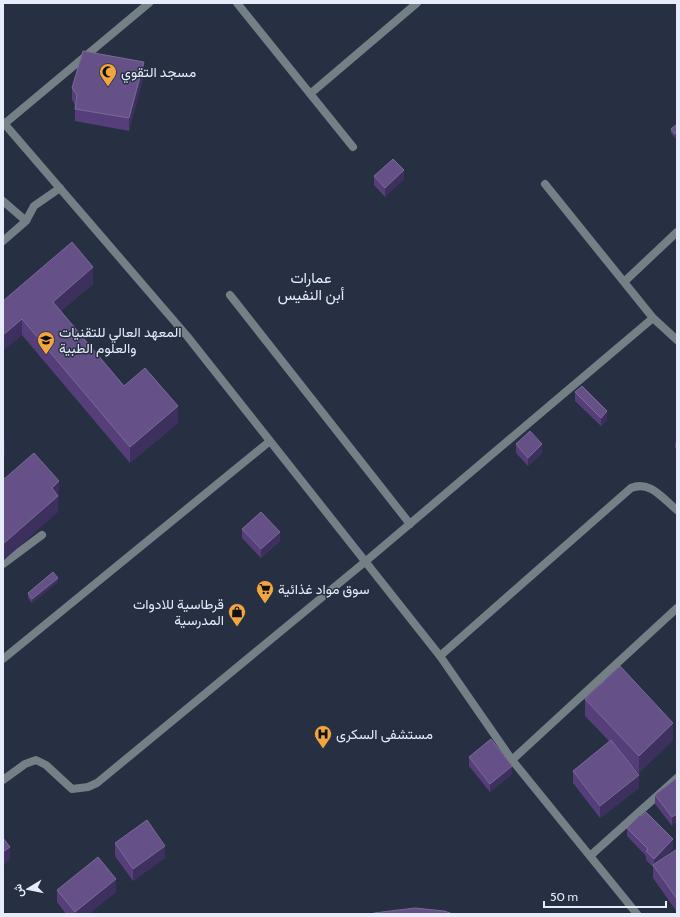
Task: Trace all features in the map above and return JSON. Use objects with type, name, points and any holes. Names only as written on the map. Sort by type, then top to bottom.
[{"type":"street","points":[[149,3],[4,124],[187,336],[440,656],[512,760],[638,914]]},
{"type":"street","points":[[237,3],[353,147]]},
{"type":"street","points":[[310,94],[416,3]]},
{"type":"street","points":[[545,184],[653,318],[677,340]]},
{"type":"street","points":[[3,241],[26,221],[34,206],[60,188]]},
{"type":"street","points":[[3,202],[26,221]]},
{"type":"street","points":[[624,282],[677,232]]},
{"type":"street","points":[[230,294],[410,524]]},
{"type":"street","points":[[3,780],[25,764],[36,760],[46,765],[72,789],[83,789],[97,783],[366,561],[653,318]]},
{"type":"street","points":[[3,659],[270,441]]},
{"type":"street","points":[[440,656],[631,488],[649,486],[677,510]]},
{"type":"street","points":[[3,564],[42,535]]},
{"type":"street","points":[[512,760],[677,608]]},
{"type":"street","points":[[590,856],[677,778]]},
{"type":"building","name":"مسجد التقوي","points":[[83,51],[144,62],[129,118],[75,109],[77,95],[72,88]]},
{"type":"building","points":[[677,124],[677,132],[675,134],[671,129]]},
{"type":"building","points":[[393,159],[404,170],[385,188],[374,176]]},
{"type":"building","points":[[72,242],[93,267],[53,302],[124,386],[145,368],[178,406],[130,447],[22,319],[3,335],[3,301]]},
{"type":"building","points":[[582,386],[607,411],[601,418],[575,392]]},
{"type":"building","points":[[530,431],[542,444],[528,458],[516,444]]},
{"type":"building","points":[[34,453],[59,481],[52,488],[58,496],[3,544],[3,480]]},
{"type":"building","points":[[261,512],[280,532],[261,549],[242,529]]},
{"type":"building","points":[[53,572],[58,578],[32,599],[28,593]]},
{"type":"building","points":[[620,666],[673,723],[639,756],[585,699]]},
{"type":"building","points":[[491,739],[512,766],[490,784],[469,757]]},
{"type":"building","points":[[611,740],[639,775],[600,806],[573,771]]},
{"type":"building","points":[[677,778],[677,814],[672,817],[655,795]]},
{"type":"building","points":[[646,812],[673,839],[654,859],[646,851],[648,849],[627,828],[640,815],[642,816]]},
{"type":"building","points":[[147,820],[165,846],[133,869],[115,843]]},
{"type":"building","points":[[3,838],[10,847],[3,852]]},
{"type":"building","points":[[677,849],[677,899],[653,865]]},
{"type":"building","points":[[98,857],[116,879],[75,912],[57,890]]},
{"type":"building","points":[[415,908],[444,911],[453,914],[372,914],[374,913]]},
{"type":"place","name":"مسجد التقوي","points":[[108,87]]},
{"type":"place","name":"المعهد العالي للتقنيات والعلوم الطبية","points":[[46,355]]},
{"type":"place","name":"سوق مواد غذائية","points":[[265,604]]},
{"type":"place","name":"قرطاسية للادوات المدرسية","points":[[237,627]]},
{"type":"place","name":"مستشفى السكرى","points":[[323,749]]},
{"type":"district","name":"عمارات أبن النفيس","points":[[311,286]]}]
